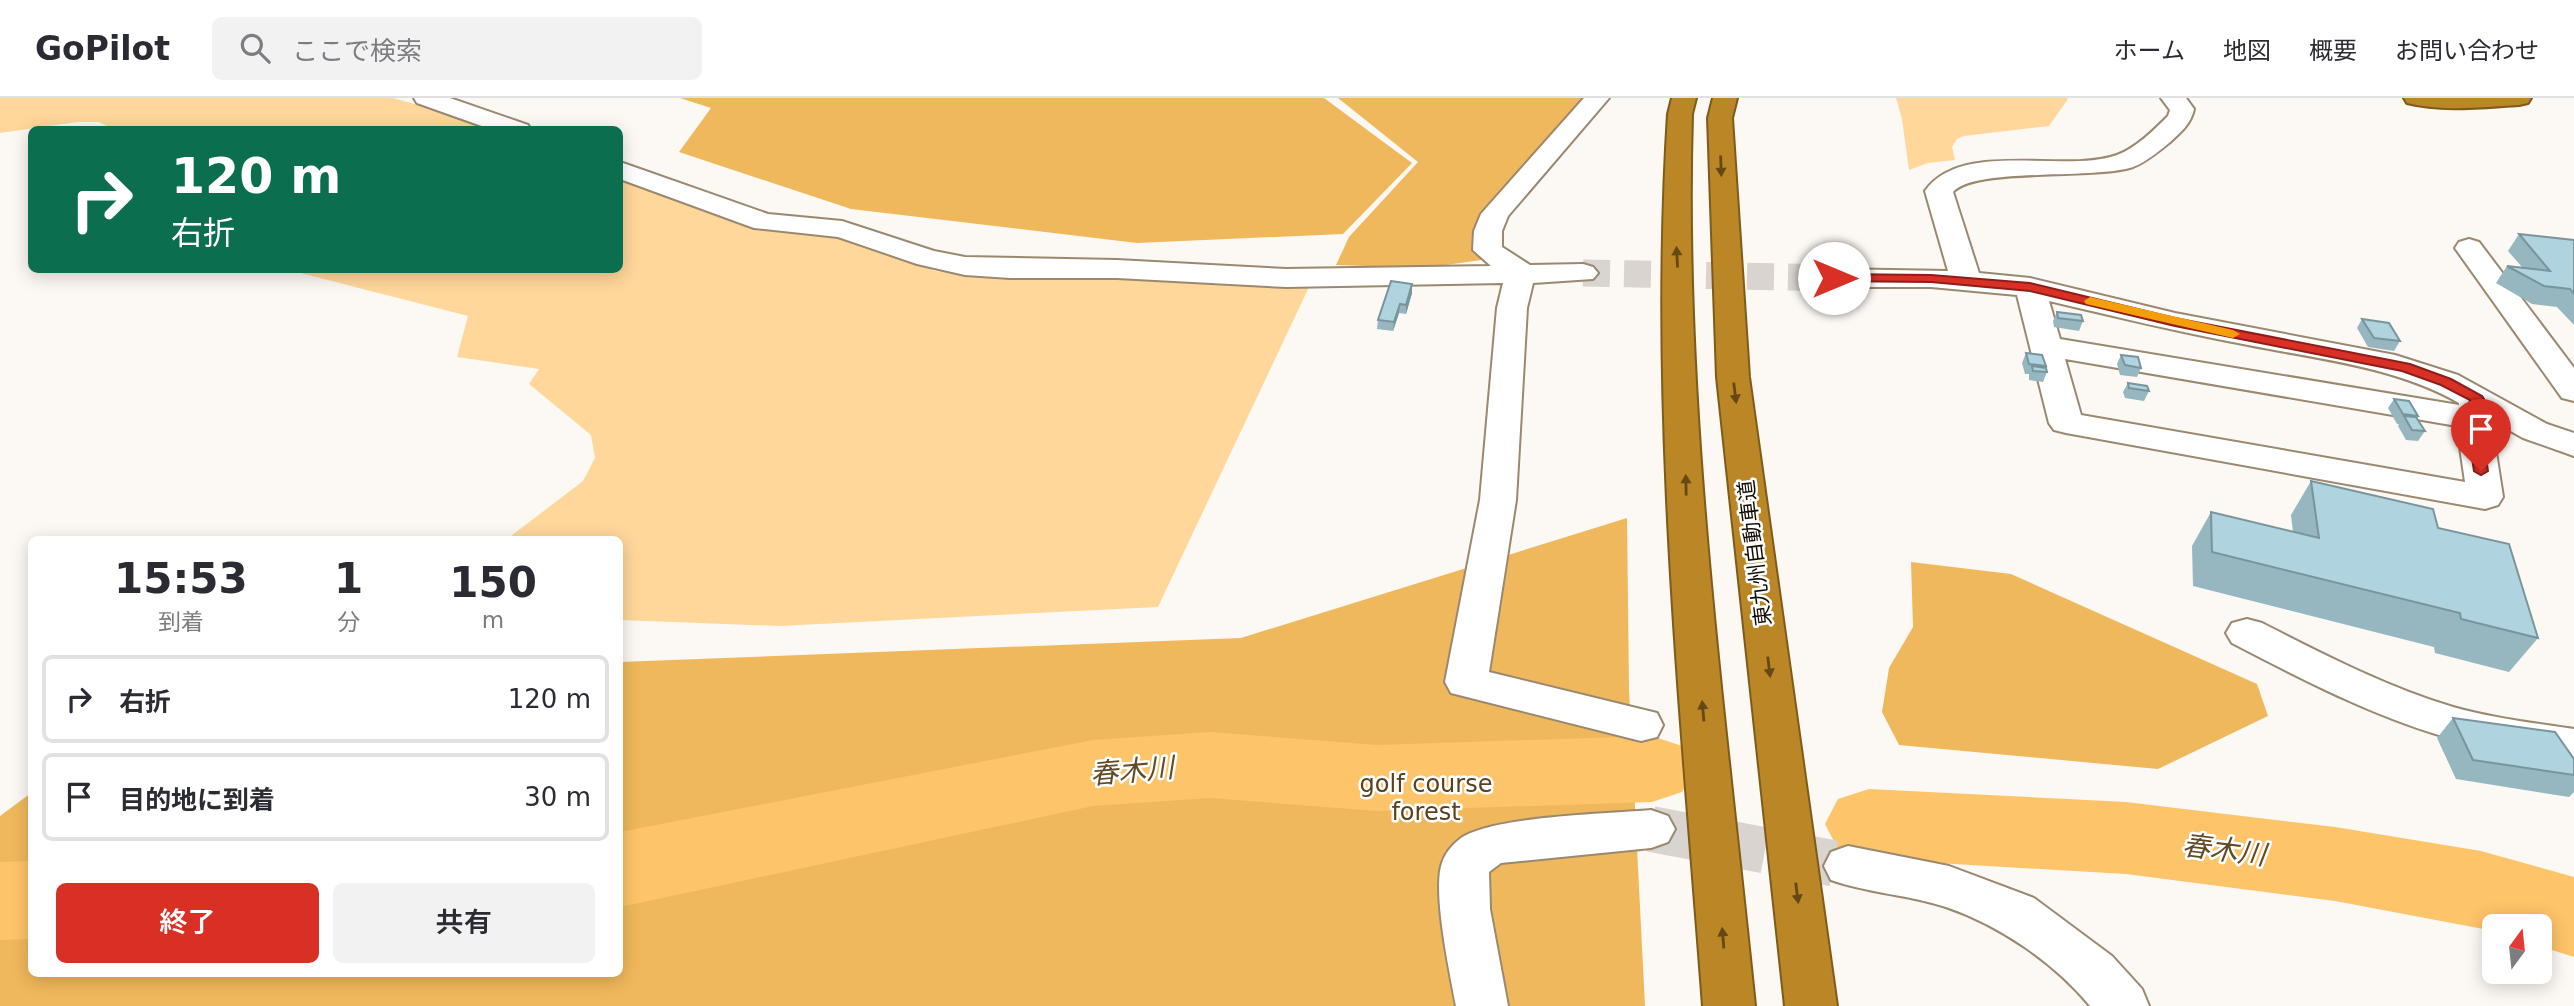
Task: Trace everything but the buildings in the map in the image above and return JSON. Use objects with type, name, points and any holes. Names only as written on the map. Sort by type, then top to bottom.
[{"type":"highway","points":[[1684,98],[1680,114],[1675,222],[1683,376],[1686,522],[1729,1006]]},
{"type":"highway","name":"東九州自動車道","points":[[1725,98],[1720,118],[1733,377],[1811,1006]]},
{"type":"highway","points":[[2416,98],[2487,101],[2519,98]]},
{"type":"street","points":[[426,98],[507,126]]},
{"type":"street","points":[[1521,272],[1487,250],[1488,231],[1495,214],[1597,98]]},
{"type":"street","points":[[1966,280],[1939,191],[1944,181],[1970,172],[2098,167],[2126,161],[2180,118],[2182,109],[2173,98]]},
{"type":"street","points":[[623,171],[764,222],[852,231],[927,258],[965,266],[1010,269],[1117,269],[1286,278],[1583,273]]},
{"type":"street","points":[[2469,248],[2574,391]]},
{"type":"street","points":[[1521,272],[1512,308],[1498,500],[1466,682],[1640,725]]},
{"type":"street","points":[[1834,278],[1966,280],[2030,287],[2175,322],[2405,367],[2446,382],[2475,408],[2485,497],[2066,424],[2030,287]]},
{"type":"street","points":[[2046,346],[2475,408],[2574,445]]},
{"type":"street","points":[[2248,634],[2298,660],[2428,716],[2499,734],[2574,746]]},
{"type":"street","points":[[1482,1006],[1465,909],[1465,865],[1478,852],[1495,844],[1651,829]]},
{"type":"street","points":[[1848,866],[1950,887],[2016,913],[2094,972],[2123,1006]]},
{"type":"shaded area","points":[[0,98],[393,98],[485,126],[107,126],[99,122],[77,122],[28,126],[28,129],[0,133]]},
{"type":"shaded area","points":[[1896,98],[2068,99],[2049,126],[1964,136],[1957,139],[1952,147],[1955,160],[1928,163],[1909,170],[1902,119]]},
{"type":"shaded area","points":[[623,179],[731,219],[831,234],[935,271],[977,276],[1133,275],[1309,287],[1158,607],[779,626],[623,620],[623,536],[511,536],[583,481],[595,458],[591,435],[529,384],[539,369],[457,357],[468,316],[301,273],[623,273]]},
{"type":"green space","points":[[680,98],[1324,98],[1412,163],[1343,234],[1137,243],[851,209],[679,152],[711,108]]},
{"type":"green space","points":[[1338,98],[1593,98],[1513,206],[1481,260],[1425,268],[1336,265],[1349,237],[1418,162]]},
{"type":"green space","name":"golf course forest","points":[[1627,518],[1629,689],[1645,1006],[0,1006],[0,816],[28,795],[28,977],[623,977],[623,662],[1241,638]]},
{"type":"green space","points":[[1911,562],[2011,574],[2257,684],[2268,716],[2158,769],[1899,745],[1882,712],[1889,668],[1913,627]]},
{"type":"waterway","name":"春木川","points":[[623,869],[1093,773],[1210,765],[1377,778],[1652,769]]},
{"type":"waterway","name":"春木川","points":[[1869,824],[2126,838],[2335,864],[2481,889],[2574,917]]},
{"type":"waterway","name":"春木川","points":[[0,901],[28,900]]},
{"type":"tunnel","points":[[1583,273],[1834,278]]},
{"type":"tunnel","points":[[1651,829],[1848,866]]},
{"type":"slow traffic","points":[[2090,301],[2233,334]]},
{"type":"route","points":[[1834,278],[1931,278],[2030,287],[2175,322],[2405,367],[2446,382],[2477,399],[2473,418],[2481,471]]}]
